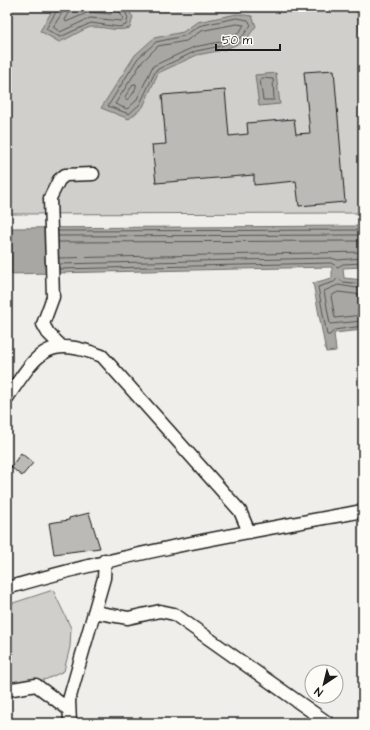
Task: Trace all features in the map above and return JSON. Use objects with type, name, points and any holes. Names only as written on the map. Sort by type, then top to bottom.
[{"type":"street","points":[[61,346],[48,333],[43,324],[45,315],[50,307],[52,287],[50,198],[59,180],[65,175],[93,174]]},
{"type":"street","points":[[7,398],[35,359],[47,350],[61,346],[84,349],[102,356],[240,511],[249,532]]},
{"type":"street","points":[[7,588],[105,560],[363,512]]},
{"type":"street","points":[[70,723],[68,709],[69,700],[104,578],[105,560]]},
{"type":"street","points":[[94,612],[128,618],[160,611],[174,614],[328,723]]},
{"type":"street","points":[[7,690],[36,685],[68,709]]},
{"type":"shaded area","points":[[7,7],[363,7],[363,213],[7,214]]},
{"type":"shaded area","points":[[53,590],[71,628],[70,647],[64,671],[47,679],[7,688],[7,605]]},
{"type":"water","points":[[56,7],[126,7],[133,17],[130,28],[120,30],[93,27],[59,42],[40,31]]},
{"type":"water","points":[[357,7],[363,7],[363,68]]},
{"type":"water","points":[[237,14],[252,16],[256,26],[245,41],[223,50],[197,55],[158,73],[143,107],[129,119],[101,108],[135,55],[154,38],[183,32],[197,22]]},
{"type":"water","points":[[276,73],[280,104],[259,106],[255,75]]},
{"type":"water","points":[[363,226],[363,267],[343,268],[344,278],[363,280],[363,330],[334,333],[336,351],[326,352],[313,283],[332,278],[332,267],[7,274],[7,228]]},
{"type":"building","points":[[334,70],[345,202],[299,206],[296,181],[254,185],[254,175],[156,183],[152,145],[166,144],[162,95],[225,90],[229,136],[248,134],[247,123],[294,119],[296,134],[310,133],[304,72]]},
{"type":"building","points":[[21,453],[33,463],[22,476],[11,467]]},
{"type":"building","points":[[89,513],[100,548],[54,554],[49,523],[69,520],[69,518]]}]
